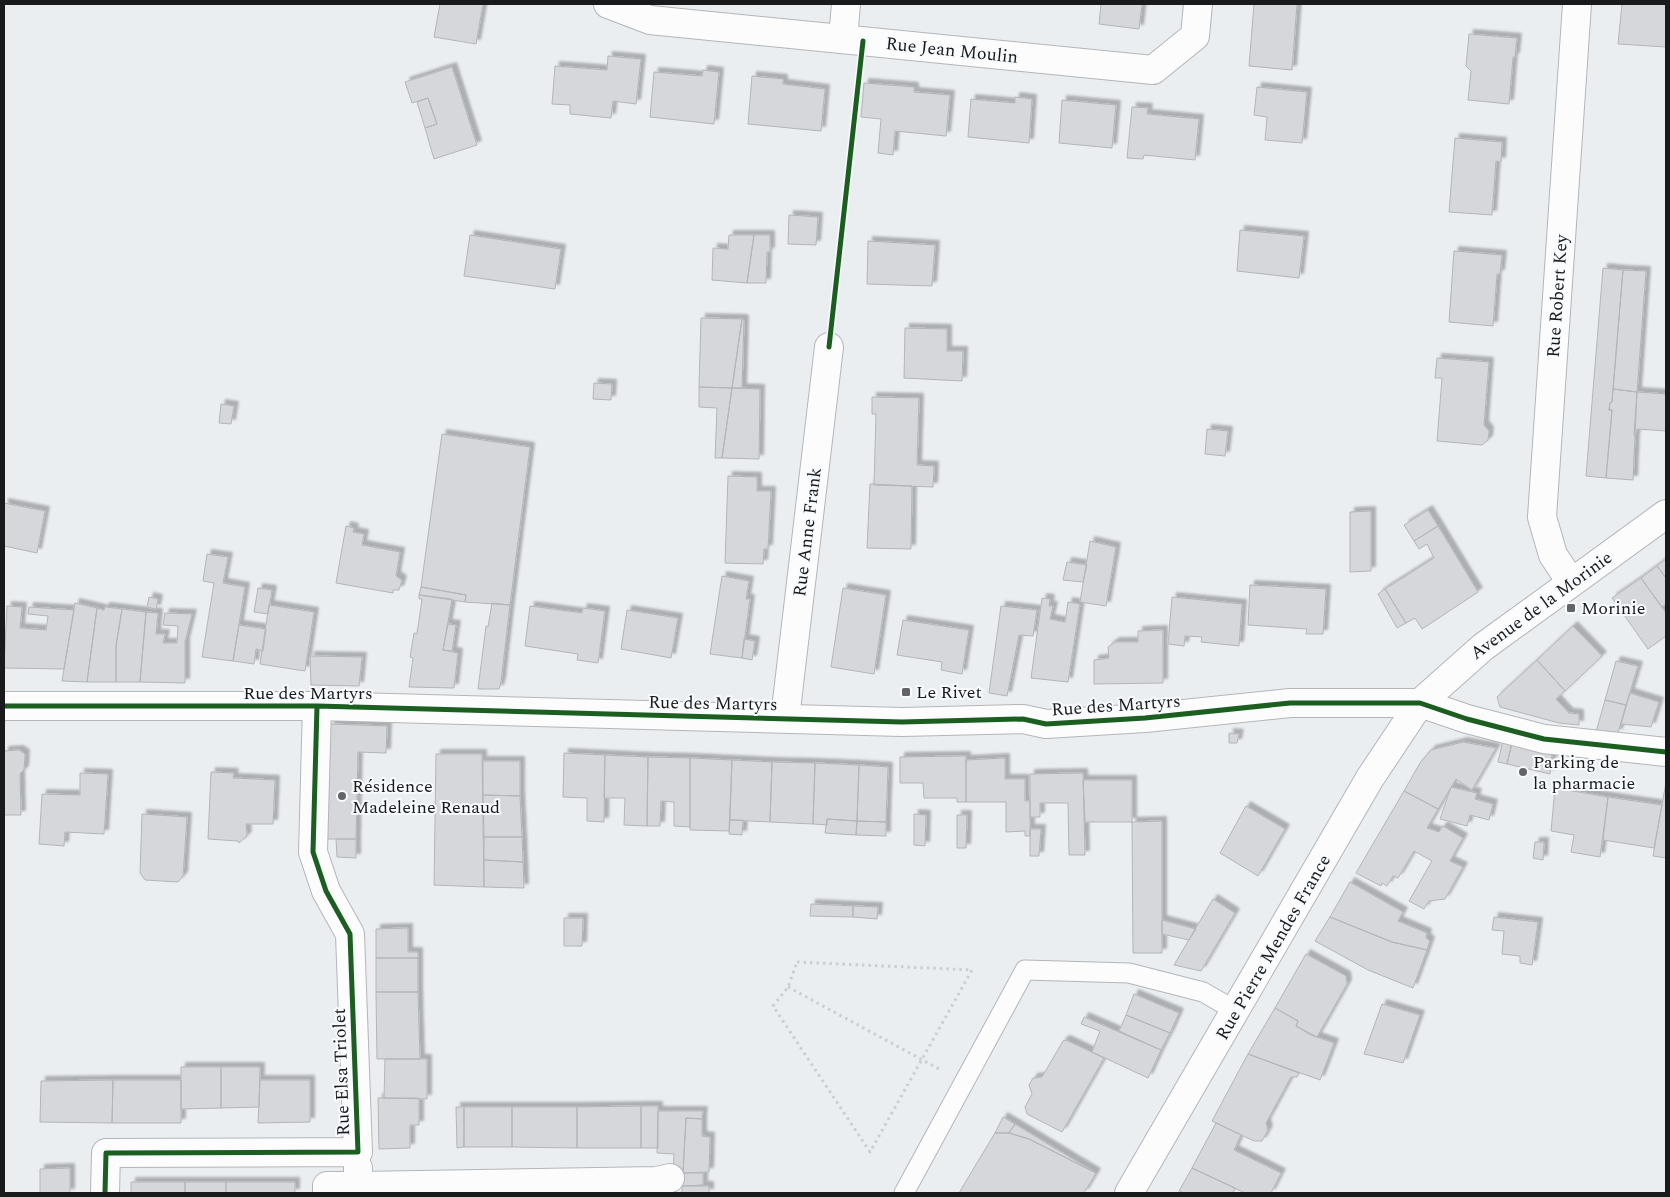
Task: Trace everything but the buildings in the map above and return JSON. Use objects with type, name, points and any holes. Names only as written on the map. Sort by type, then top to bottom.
[{"type":"street","name":"Rue Jean Moulin","points":[[608,4],[650,20],[1153,70],[1195,36],[1198,4]]},
{"type":"street","points":[[846,4],[853,40]]},
{"type":"street","name":"Rue Robert Key","points":[[1571,582],[1553,555],[1542,518],[1577,4]]},
{"type":"street","name":"Rue Anne Frank","points":[[785,718],[829,346]]},
{"type":"street","name":"Avenue de la Morinie","points":[[1420,703],[1473,654],[1666,514]]},
{"type":"street","name":"Rue des Martyrs","points":[[4,706],[317,706],[902,722],[1023,720],[1046,724],[1145,718],[1290,703],[1420,703],[1467,719],[1544,739],[1666,752]]},
{"type":"street","name":"Rue Pierre Mendes France","points":[[1130,1193],[1370,778],[1420,703]]},
{"type":"street","name":"Rue Elsa Triolet","points":[[106,1193],[106,1153],[358,1152],[350,934],[326,891],[313,852],[317,706]]},
{"type":"street","points":[[358,1152],[358,1186]]},
{"type":"street","points":[[327,1193],[327,1186],[657,1181],[670,1178]]},
{"type":"lane","points":[[904,1193],[1025,970],[1129,973],[1203,992],[1236,1011]]},
{"type":"path","points":[[829,346],[853,40]]},
{"type":"path","points":[[798,962],[972,970],[922,1060],[870,1152],[773,1006],[788,986],[798,962]]},
{"type":"path","points":[[788,986],[964,1083]]},
{"type":"cycle path","points":[[829,347],[863,41]]},
{"type":"cycle path","points":[[4,706],[317,706],[902,722],[1023,719],[1046,724],[1145,718],[1290,703],[1420,703],[1467,719],[1544,739],[1666,752]]},
{"type":"cycle path","points":[[105,1193],[106,1153],[358,1152],[350,934],[326,891],[313,852],[317,706]]},
{"type":"place","name":"Morinie","points":[[1571,608]]},
{"type":"place","name":"Le Rivet","points":[[906,692]]},
{"type":"place","name":"Parking de la pharmacie","points":[[1523,772]]},
{"type":"place","name":"Résidence Madeleine Renaud","points":[[342,796]]}]
